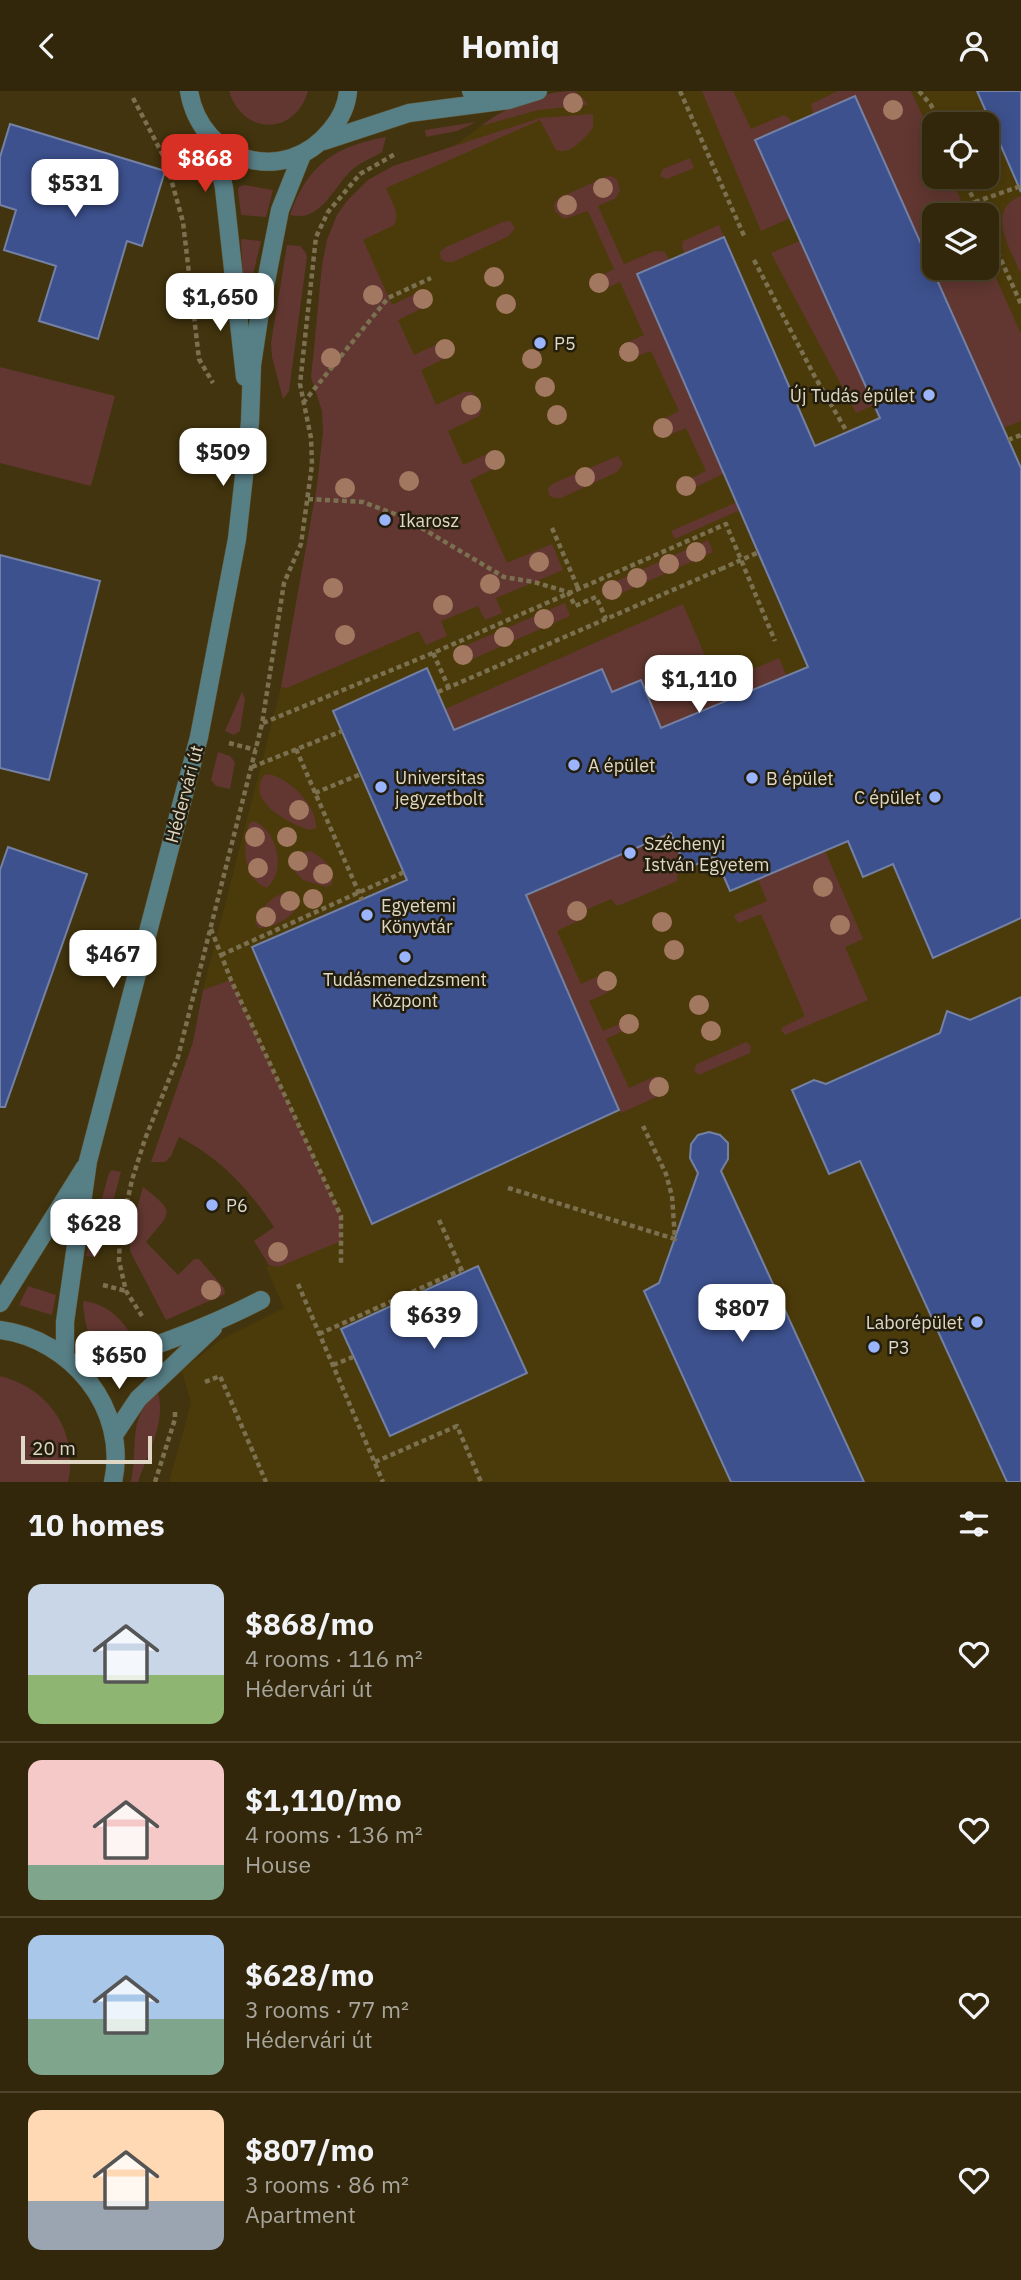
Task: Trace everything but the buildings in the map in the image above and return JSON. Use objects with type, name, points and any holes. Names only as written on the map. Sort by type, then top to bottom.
[{"type":"street","points":[[190,91],[192,106],[200,123],[214,141],[233,155],[256,162],[279,161],[302,155],[322,142],[409,113],[509,100],[538,91],[471,91]]},
{"type":"street","points":[[322,142],[338,123],[348,91]]},
{"type":"street","name":"Hédervári út","points":[[214,141],[224,188],[250,422]]},
{"type":"street","name":"Hédervári út","points":[[65,1356],[65,1322],[88,1161],[199,737],[237,539],[250,422],[252,365],[275,232],[285,192],[302,155]]},
{"type":"street","name":"Hédervári út","points":[[0,1303],[88,1161]]},
{"type":"street","points":[[80,1370],[117,1360],[220,1321],[261,1300]]},
{"type":"street","points":[[114,1435],[138,1399],[220,1321]]},
{"type":"street","points":[[0,1330],[35,1339],[65,1356],[80,1370],[102,1400],[114,1435],[113,1482]]},
{"type":"path","points":[[680,91],[745,238]]},
{"type":"path","points":[[919,91],[935,112]]},
{"type":"path","points":[[134,98],[166,161],[184,222],[199,359]]},
{"type":"path","points":[[143,1318],[126,1291],[119,1261],[120,1234],[132,1180],[145,1139],[178,1057],[262,724],[285,583],[301,544],[312,465],[311,438],[300,384],[313,253],[320,227],[340,194],[360,174],[404,150]]},
{"type":"path","points":[[969,189],[975,202],[1021,186]]},
{"type":"path","points":[[999,256],[1021,305]]},
{"type":"path","points":[[754,260],[847,432]]},
{"type":"path","points":[[302,403],[388,297],[431,278]]},
{"type":"path","points":[[1009,440],[1021,435]]},
{"type":"path","points":[[308,499],[363,502],[403,517],[503,577],[568,592],[575,606],[596,597],[606,619]]},
{"type":"path","points":[[262,724],[433,653],[726,524],[775,641]]},
{"type":"path","points":[[552,528],[578,588]]},
{"type":"path","points":[[438,692],[759,552]]},
{"type":"path","points":[[433,653],[449,688]]},
{"type":"path","points":[[252,767],[342,731]]},
{"type":"path","points":[[221,741],[256,750]]},
{"type":"path","points":[[296,749],[362,900]]},
{"type":"path","points":[[315,793],[361,774]]},
{"type":"path","points":[[221,955],[404,872]]},
{"type":"path","points":[[211,929],[341,1216],[341,1264]]},
{"type":"path","points":[[508,1188],[675,1239],[672,1196],[666,1174],[643,1126]]},
{"type":"path","points":[[319,1334],[462,1272],[439,1220]]},
{"type":"path","points":[[298,1284],[383,1482]]},
{"type":"path","points":[[333,1365],[354,1357]]},
{"type":"path","points":[[198,1385],[220,1376],[266,1482]]},
{"type":"path","points":[[155,1482],[175,1419],[175,1407]]},
{"type":"path","points":[[375,1462],[457,1426],[481,1482]]},
{"type":"shaded area","points":[[229,91],[308,91],[301,106],[292,116],[281,123],[269,125],[257,123],[245,116],[236,106]]},
{"type":"shaded area","name":"Széchenyi István Egyetem","points":[[563,91],[1021,91],[1021,1482],[169,1482],[191,1403],[182,1371],[220,1340],[284,1308],[266,1267],[319,1243],[203,990],[281,687],[317,486],[323,432],[322,411],[311,377],[327,240],[337,215],[368,180],[393,166],[454,146],[495,116]]},
{"type":"shaded area","points":[[574,91],[588,105],[538,110],[481,126],[525,101]]},
{"type":"shaded area","points":[[702,91],[733,91],[751,129],[784,115],[789,118],[792,124],[755,140],[790,218],[761,231]]},
{"type":"shaded area","points":[[838,91],[911,91],[922,115],[922,189],[956,189],[962,203],[922,203],[922,246],[855,96],[813,114],[811,104]]},
{"type":"shaded area","points":[[593,114],[593,128],[577,145],[567,150],[556,150],[540,120],[386,188],[396,211],[394,225],[363,240],[392,305],[419,292],[427,291],[431,296],[429,305],[398,320],[414,355],[442,342],[450,341],[454,346],[452,355],[421,370],[436,405],[464,392],[472,392],[482,407],[479,416],[448,431],[463,465],[492,452],[499,452],[504,456],[501,465],[470,480],[507,563],[552,544],[563,570],[496,598],[502,613],[485,620],[478,606],[441,621],[447,636],[426,645],[419,631],[287,688],[281,687],[317,486],[323,432],[322,411],[311,377],[322,265],[327,240],[337,215],[368,180],[393,166],[540,118]]},
{"type":"shaded area","points":[[476,122],[457,131],[426,137],[425,130]]},
{"type":"shaded area","points":[[386,137],[382,152],[353,169],[319,208],[311,214],[290,215],[305,183],[325,161],[352,146]]},
{"type":"shaded area","points":[[690,158],[694,168],[667,179],[660,176],[663,169]]},
{"type":"shaded area","points":[[605,177],[617,179],[620,191],[616,198],[598,206],[624,264],[655,251],[665,252],[669,260],[638,274],[725,473],[683,493],[679,484],[706,471],[686,428],[662,438],[655,432],[656,423],[679,411],[651,351],[626,360],[620,355],[625,344],[644,335],[620,282],[602,290],[591,289],[589,282],[614,269],[588,211],[564,219],[555,211],[554,204],[559,198]]},
{"type":"shaded area","points":[[244,185],[273,190],[266,217],[241,215],[238,190]]},
{"type":"shaded area","points":[[1021,196],[1021,274],[1003,231],[1002,221],[1010,202]]},
{"type":"shaded area","points":[[510,221],[515,228],[509,236],[453,262],[441,259],[440,252],[446,247]]},
{"type":"shaded area","points":[[719,225],[724,237],[685,254],[683,241]]},
{"type":"shaded area","points":[[241,239],[261,241],[251,283],[243,282]]},
{"type":"shaded area","points":[[800,241],[874,405],[856,413],[771,253]]},
{"type":"shaded area","points":[[287,245],[300,246],[307,257],[289,391],[283,399],[271,343]]},
{"type":"shaded area","points":[[937,280],[997,280],[1021,334],[1021,421],[1003,428]]},
{"type":"shaded area","points":[[0,367],[115,396],[91,486],[0,463]]},
{"type":"shaded area","points":[[618,456],[623,464],[617,472],[561,498],[549,495],[548,488],[554,483]]},
{"type":"shaded area","points":[[737,502],[740,510],[675,539],[671,531]]},
{"type":"shaded area","points":[[708,540],[713,552],[606,600],[601,588]]},
{"type":"shaded area","points":[[565,603],[570,616],[459,665],[453,651]]},
{"type":"shaded area","points":[[683,604],[717,684],[779,658],[789,681],[779,679],[661,728],[644,688],[615,699],[602,669],[485,717],[467,760],[445,709]]},
{"type":"shaded area","points":[[242,692],[245,699],[240,731],[234,735],[225,731]]},
{"type":"shaded area","points":[[218,752],[230,756],[235,762],[230,789],[216,786],[211,780]]},
{"type":"shaded area","points":[[269,774],[285,781],[301,794],[312,811],[316,828],[309,830],[281,817],[265,802],[260,794],[260,785],[264,775]]},
{"type":"shaded area","points":[[253,821],[268,832],[277,851],[277,871],[267,888],[253,877],[246,860],[245,841],[249,824]]},
{"type":"shaded area","points":[[671,833],[686,868],[678,871],[677,881],[620,905],[616,905],[611,899],[586,910],[586,917],[557,931],[581,984],[603,974],[610,974],[613,980],[614,984],[609,991],[589,1001],[603,1031],[629,1020],[635,1022],[632,1027],[606,1039],[629,1088],[656,1076],[666,1081],[667,1088],[663,1094],[621,1113],[504,845],[555,883]]},
{"type":"shaded area","points":[[310,851],[330,868],[332,884],[326,887],[303,880],[291,867],[291,860],[296,855]]},
{"type":"shaded area","points":[[825,851],[863,939],[845,947],[868,1000],[785,1035],[781,1030],[783,1027],[805,1016],[761,914],[739,923],[734,917],[767,901],[758,879]]},
{"type":"shaded area","points":[[284,893],[292,894],[300,901],[294,912],[271,926],[259,928],[255,923],[263,909],[270,901]]},
{"type":"shaded area","points":[[231,980],[341,1216],[341,1241],[278,1267],[269,1265],[254,1241],[274,1227],[244,1187],[221,1165],[179,1137],[171,1156],[165,1162],[151,1162],[193,1042],[203,990]]},
{"type":"shaded area","points":[[746,1042],[751,1046],[750,1053],[701,1074],[694,1070],[697,1064]]},
{"type":"shaded area","points":[[112,1170],[121,1172],[99,1253],[94,1257],[86,1256],[109,1173]]},
{"type":"shaded area","points":[[143,1187],[162,1203],[167,1213],[161,1225],[146,1242],[178,1275],[194,1259],[199,1259],[224,1288],[225,1294],[166,1320],[130,1251],[130,1234]]},
{"type":"shaded area","points":[[28,1286],[56,1295],[52,1315],[19,1305]]},
{"type":"shaded area","points":[[83,1301],[111,1311],[131,1334],[107,1341],[93,1338],[86,1325]]},
{"type":"shaded area","points":[[0,1376],[33,1391],[56,1415],[69,1446],[68,1482],[0,1482]]},
{"type":"shaded area","points":[[157,1390],[160,1413],[155,1437],[138,1482],[131,1482],[137,1423],[147,1402]]},
{"type":"place","name":"P5","points":[[540,343]]},
{"type":"place","name":"Új Tudás épület","points":[[929,395]]},
{"type":"place","name":"Ikarosz","points":[[385,520]]},
{"type":"place","name":"A épület","points":[[574,765]]},
{"type":"place","name":"B épület","points":[[752,778]]},
{"type":"place","name":"Universitas jegyzetbolt","points":[[381,787]]},
{"type":"place","name":"C épület","points":[[935,797]]},
{"type":"place","name":"Széchenyi István Egyetem","points":[[630,853]]},
{"type":"place","name":"Egyetemi Könyvtár","points":[[367,915]]},
{"type":"place","name":"Tudásmenedzsment Központ","points":[[405,957]]},
{"type":"place","name":"P6","points":[[212,1205]]},
{"type":"place","name":"Laborépület","points":[[977,1322]]},
{"type":"place","name":"P3","points":[[874,1347]]}]
